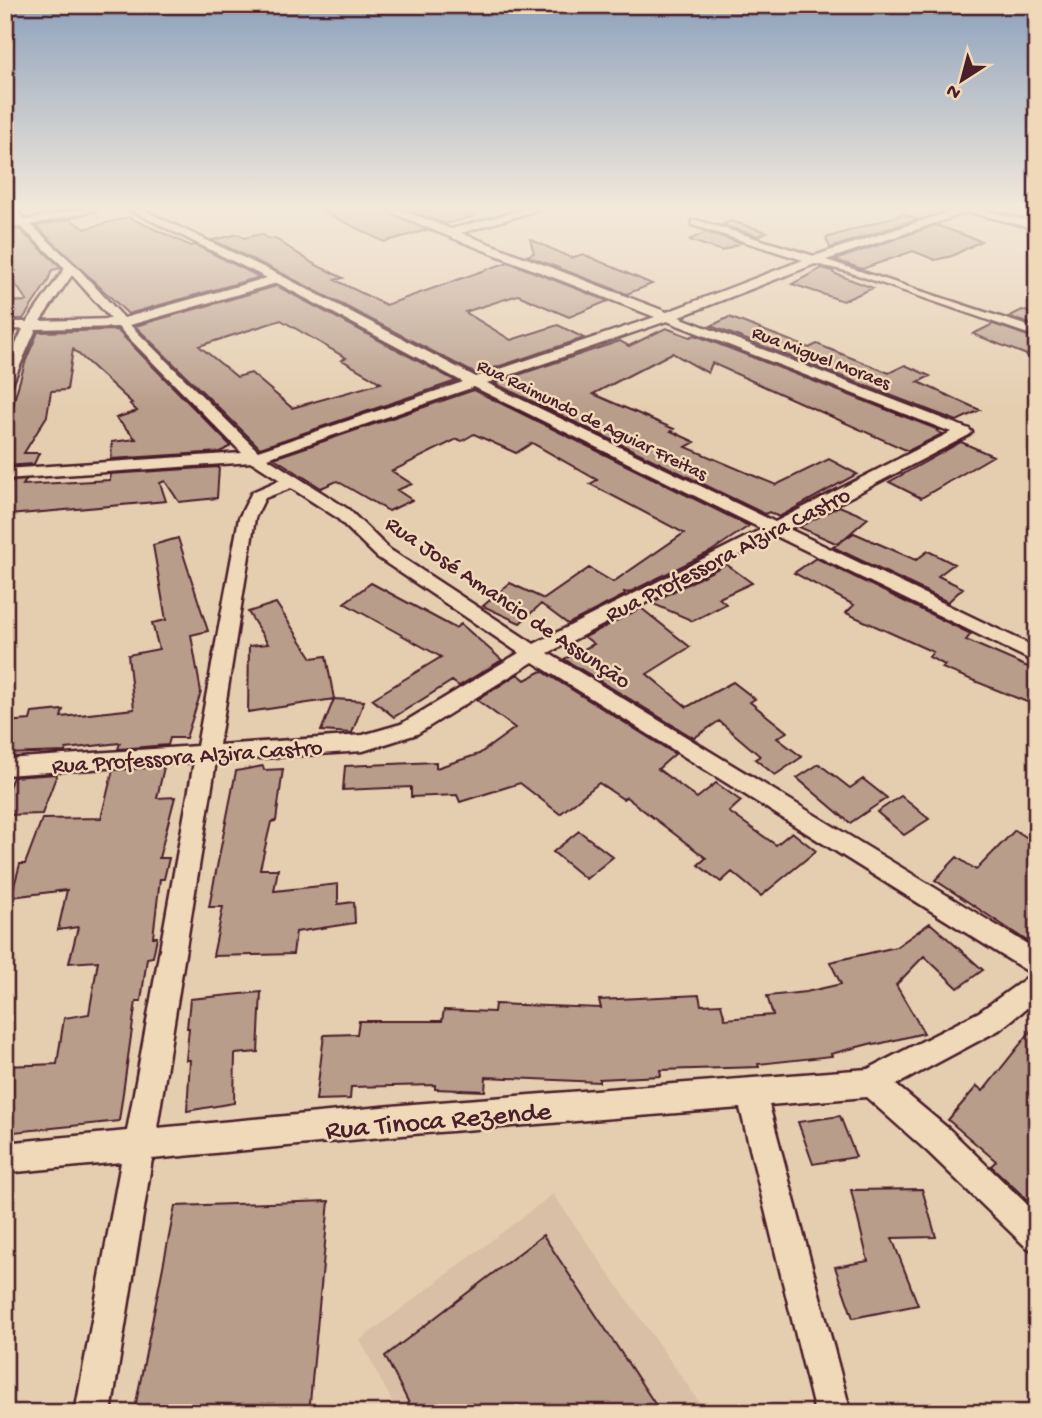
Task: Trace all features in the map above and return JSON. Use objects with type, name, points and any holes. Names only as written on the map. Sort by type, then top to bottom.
[{"type":"street","points":[[5,384],[31,325],[65,276]]},
{"type":"street","name":"Rua José Amancio de Assunção","points":[[79,276],[121,323],[255,457],[342,513],[383,553],[533,653],[1037,964]]},
{"type":"street","name":"Rua Raimundo de Aguiar Freitas","points":[[272,276],[476,383],[1037,656]]},
{"type":"street","name":"Rua Miguel Moraes","points":[[561,276],[964,432]]},
{"type":"street","points":[[5,474],[255,457],[667,317],[772,276]]},
{"type":"street","points":[[871,276],[1037,333]]},
{"type":"street","points":[[5,326],[121,323],[278,279]]},
{"type":"street","name":"Rua Professora Alzira Castro","points":[[5,766],[206,755],[363,743],[388,737],[408,729],[533,653],[964,432]]},
{"type":"street","points":[[93,1413],[247,518],[258,495],[291,482]]},
{"type":"street","points":[[1037,984],[989,1021],[871,1083],[939,1141],[1037,1236]]},
{"type":"street","name":"Rua Tinoca Rezende","points":[[5,1158],[413,1119],[871,1083]]},
{"type":"street","points":[[751,1094],[832,1413]]},
{"type":"shaded area","points":[[553,1194],[707,1413],[398,1413],[360,1340]]},
{"type":"building","points":[[10,276],[50,276],[23,319],[5,319],[5,302],[27,301]]},
{"type":"building","points":[[88,276],[260,277],[128,314]]},
{"type":"building","points":[[287,276],[339,276],[343,278],[335,280],[386,305],[468,276],[544,276],[608,301],[569,317],[518,295],[465,312],[511,340],[558,325],[584,338],[476,374]]},
{"type":"building","points":[[580,276],[634,276],[652,284],[627,294]]},
{"type":"building","points":[[807,276],[841,276],[873,288],[843,301],[792,284]]},
{"type":"building","points":[[277,286],[456,381],[260,448],[135,326]],"holes":[[[281,320],[346,358],[342,360],[381,383],[292,408],[251,373],[237,377],[199,346]]]},
{"type":"building","points":[[1022,310],[1037,315],[1037,326],[1008,317]]},
{"type":"building","points":[[729,317],[809,348],[817,344],[889,373],[905,365],[930,376],[918,382],[980,410],[957,421],[711,326]]},
{"type":"building","points":[[993,324],[1037,339],[1037,359],[973,334]]},
{"type":"building","points":[[666,328],[690,337],[695,335],[939,430],[937,431],[942,434],[908,451],[712,363],[708,373],[672,353],[593,394],[674,429],[671,431],[695,442],[686,447],[776,485],[829,459],[857,474],[779,517],[769,512],[765,514],[494,383],[620,341],[629,346]]},
{"type":"building","points":[[117,330],[231,446],[220,452],[111,459],[112,442],[136,439],[116,418],[137,411],[130,404],[132,403],[73,349],[67,390],[51,391],[47,416],[24,453],[39,453],[34,464],[5,466],[5,442],[15,397],[38,332]]},
{"type":"building","points":[[474,390],[749,526],[710,552],[628,593],[624,592],[625,595],[568,624],[541,604],[520,623],[483,606],[510,583],[544,599],[589,568],[613,582],[684,533],[590,484],[597,480],[532,443],[516,453],[474,434],[462,441],[457,439],[392,471],[412,484],[397,490],[412,500],[389,511],[337,481],[321,488],[274,458]]},
{"type":"building","points":[[961,442],[993,456],[921,498],[889,482]]},
{"type":"building","points":[[219,467],[217,498],[179,502],[165,481],[160,483],[166,501],[9,515],[5,522],[5,482],[26,480],[23,485],[110,480],[110,474]]},
{"type":"building","points":[[839,506],[868,518],[839,543],[854,533],[916,560],[928,551],[954,564],[938,576],[963,588],[948,602],[833,547],[838,544],[799,527]]},
{"type":"building","points":[[178,538],[208,631],[191,635],[201,692],[186,738],[170,738],[168,745],[118,749],[120,743],[66,749],[65,752],[5,754],[5,722],[30,720],[32,713],[63,710],[61,717],[134,709],[128,655],[159,649],[152,623],[166,620],[153,545]]},
{"type":"building","points":[[816,558],[971,634],[966,640],[1037,671],[1037,706],[942,668],[945,665],[929,657],[933,652],[846,613],[854,605],[794,573]]},
{"type":"building","points":[[726,564],[752,583],[719,598],[726,604],[693,621],[651,603]]},
{"type":"building","points":[[371,583],[455,628],[461,624],[502,660],[459,686],[452,681],[394,717],[372,699],[441,657],[344,603]]},
{"type":"building","points":[[276,603],[312,658],[326,656],[334,699],[248,712],[249,646],[268,644],[248,612]]},
{"type":"building","points":[[641,608],[690,647],[647,674],[687,707],[733,682],[755,699],[750,702],[787,732],[777,738],[802,757],[775,775],[755,759],[760,756],[719,721],[694,738],[564,659],[594,644],[585,637]]},
{"type":"building","points":[[542,671],[675,754],[658,769],[697,798],[716,783],[741,801],[729,812],[776,845],[792,832],[816,851],[761,896],[732,872],[721,882],[698,865],[706,858],[626,797],[623,799],[599,783],[560,814],[520,783],[460,802],[457,795],[411,797],[411,787],[343,790],[345,766],[436,762],[436,768],[479,754],[515,728],[477,700],[518,674],[525,680]]},
{"type":"building","points":[[334,699],[364,701],[352,733],[321,731]]},
{"type":"building","points":[[819,764],[850,788],[863,779],[887,798],[850,823],[797,778]]},
{"type":"building","points":[[263,766],[264,770],[283,769],[276,821],[271,822],[260,869],[278,869],[274,891],[338,884],[338,904],[354,902],[355,923],[296,932],[293,954],[213,956],[223,907],[209,907],[236,771]]},
{"type":"building","points":[[164,767],[157,798],[175,797],[159,858],[169,858],[164,879],[160,879],[153,937],[157,937],[153,957],[147,958],[141,1001],[136,1001],[119,1121],[5,1133],[5,1066],[57,1064],[64,1018],[89,1014],[98,961],[69,963],[78,927],[58,930],[67,890],[11,897],[20,864],[25,864],[42,819],[101,818],[113,770]]},
{"type":"building","points":[[57,774],[42,814],[5,815],[5,796],[13,777]]},
{"type":"building","points":[[901,796],[929,819],[904,835],[877,812]]},
{"type":"building","points":[[1015,830],[1037,844],[1037,935],[1030,943],[935,880],[957,857],[976,870]]},
{"type":"building","points":[[579,831],[613,857],[586,879],[553,852]]},
{"type":"building","points":[[930,923],[983,970],[958,988],[924,956],[896,985],[924,1033],[874,1045],[873,1043],[831,1054],[832,1056],[758,1064],[759,1067],[660,1070],[661,1076],[599,1079],[599,1082],[486,1077],[485,1091],[435,1089],[435,1085],[351,1087],[350,1099],[316,1100],[324,1035],[357,1034],[359,1021],[442,1021],[444,1010],[494,1012],[495,1004],[601,1008],[599,1000],[699,995],[701,1005],[721,1004],[725,1019],[773,1015],[767,996],[806,992],[841,984],[830,962],[896,947]]},
{"type":"building","points":[[261,992],[258,1052],[235,1054],[234,1103],[187,1111],[190,1060],[186,1060],[190,999]]},
{"type":"building","points":[[1037,1023],[1037,1209],[991,1166],[996,1161],[948,1120],[977,1086],[983,1091]]},
{"type":"building","points":[[840,1116],[856,1157],[813,1164],[798,1122]]},
{"type":"building","points":[[922,1189],[936,1237],[892,1238],[918,1305],[853,1318],[835,1267],[868,1261],[851,1190]]},
{"type":"building","points":[[329,1201],[309,1413],[134,1413],[175,1206]]},
{"type":"building","points":[[543,1235],[661,1413],[414,1413],[385,1356]]}]
